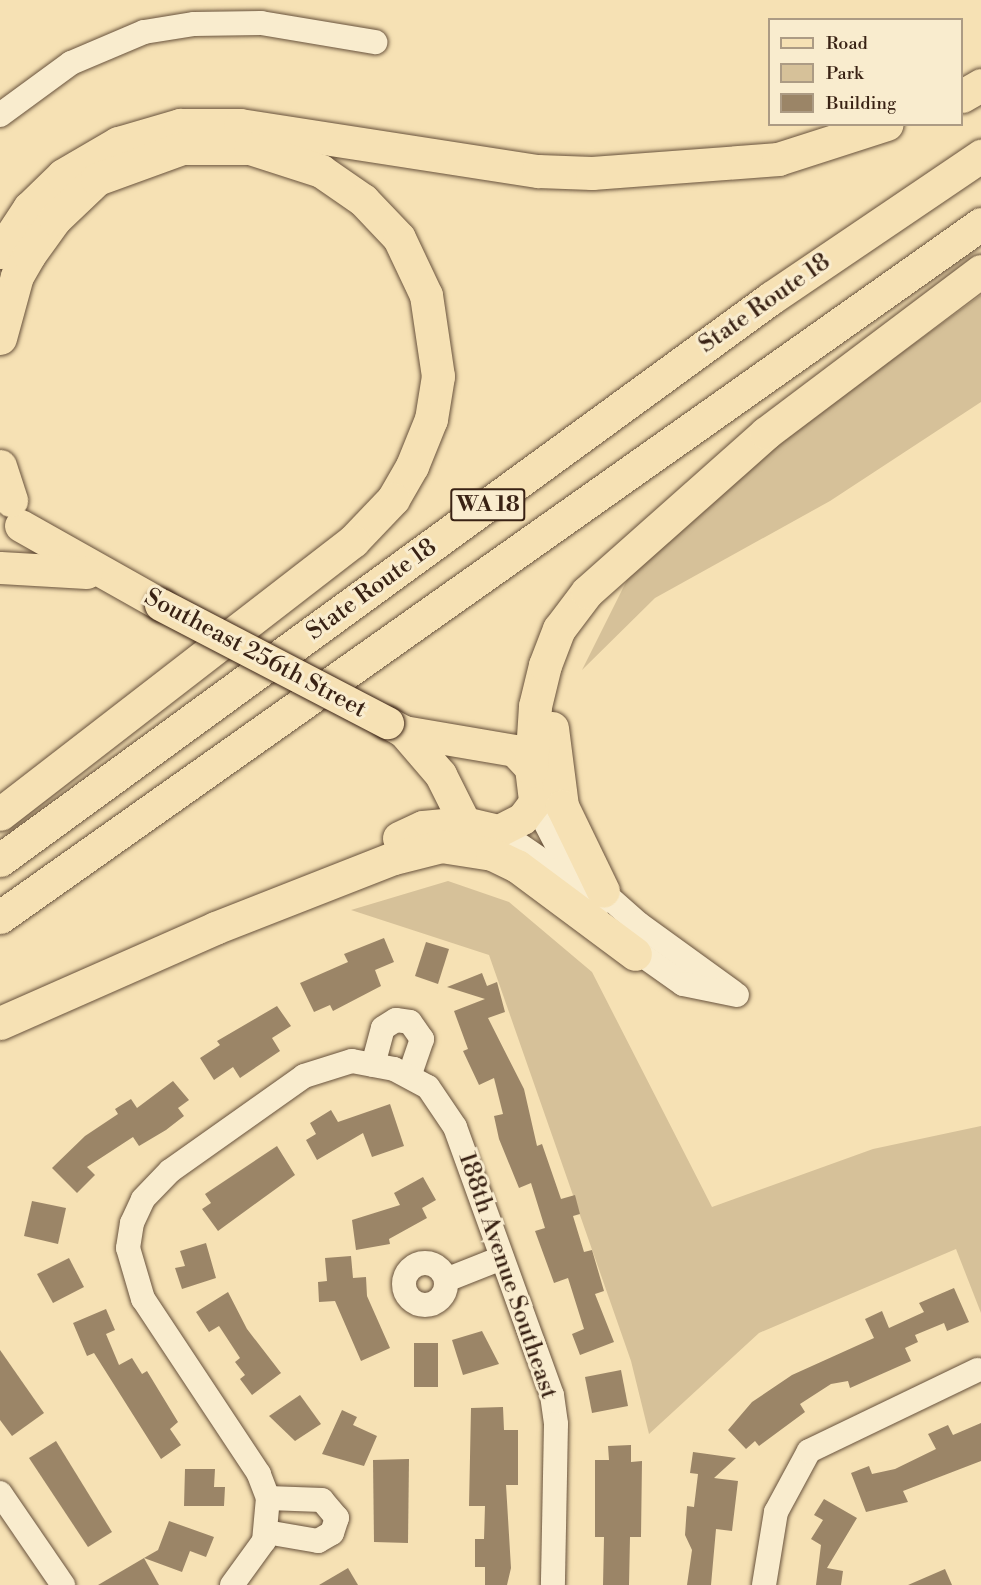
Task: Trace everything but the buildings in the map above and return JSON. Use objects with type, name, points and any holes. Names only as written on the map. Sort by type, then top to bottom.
[{"type":"highway","points":[[963,95],[981,85]]},
{"type":"highway","points":[[0,252],[29,208],[70,171],[118,143],[180,125],[240,124],[538,171],[592,173],[778,159],[881,126]]},
{"type":"highway","points":[[0,338],[17,276],[29,255],[55,219],[97,179],[182,148],[250,148],[321,171],[363,200],[399,238],[426,296],[438,376],[429,427],[403,484],[353,541],[0,814]]},
{"type":"highway","name":"State Route 18","points":[[0,860],[771,298],[981,156]]},
{"type":"highway","name":"State Route 18","points":[[0,917],[981,224]]},
{"type":"highway","points":[[531,768],[535,706],[559,629],[620,559],[766,433],[981,271]]},
{"type":"highway","points":[[0,466],[11,506]]},
{"type":"highway","points":[[603,891],[561,806],[552,728],[572,645],[620,559]]},
{"type":"highway","points":[[215,928],[319,869],[423,827],[465,823]]},
{"type":"highway","points":[[0,1023],[215,928],[420,849],[465,848],[517,866],[635,954]]},
{"type":"main road","points":[[1,568],[16,549],[11,506]]},
{"type":"main road","name":"Southeast 256th Street","points":[[11,506],[106,576],[396,728]]},
{"type":"main road","name":"Southeast 256th Street","points":[[1,568],[106,576]]},
{"type":"main road","points":[[396,728],[504,746],[531,768],[535,803],[522,819],[499,831],[465,823],[441,775],[396,728]]},
{"type":"street","points":[[0,114],[71,63],[144,32],[194,24],[261,23],[375,42]]},
{"type":"street","points":[[499,831],[556,870],[635,954],[683,984],[737,996],[603,891],[558,847],[535,803]]},
{"type":"street","name":"188th Avenue Southeast","points":[[268,1498],[259,1474],[143,1299],[128,1248],[143,1199],[170,1171],[304,1076],[352,1062],[392,1070],[428,1087],[449,1112],[499,1259],[552,1395],[553,1585]]},
{"type":"street","points":[[446,1280],[499,1259]]},
{"type":"street","points":[[764,1585],[776,1512],[794,1471],[809,1451],[830,1438],[977,1370]]},
{"type":"street","points":[[0,1492],[63,1585]]},
{"type":"street","points":[[232,1585],[267,1527],[268,1498],[322,1500],[337,1518],[332,1533],[318,1541],[267,1527]]},
{"type":"green space","points":[[981,295],[981,402],[830,501],[655,598],[582,670],[627,580],[666,531],[740,470]]},
{"type":"green space","points":[[448,881],[509,902],[592,972],[712,1207],[873,1149],[981,1126],[981,1313],[956,1249],[759,1333],[649,1434],[631,1361],[489,955],[351,910]]}]
